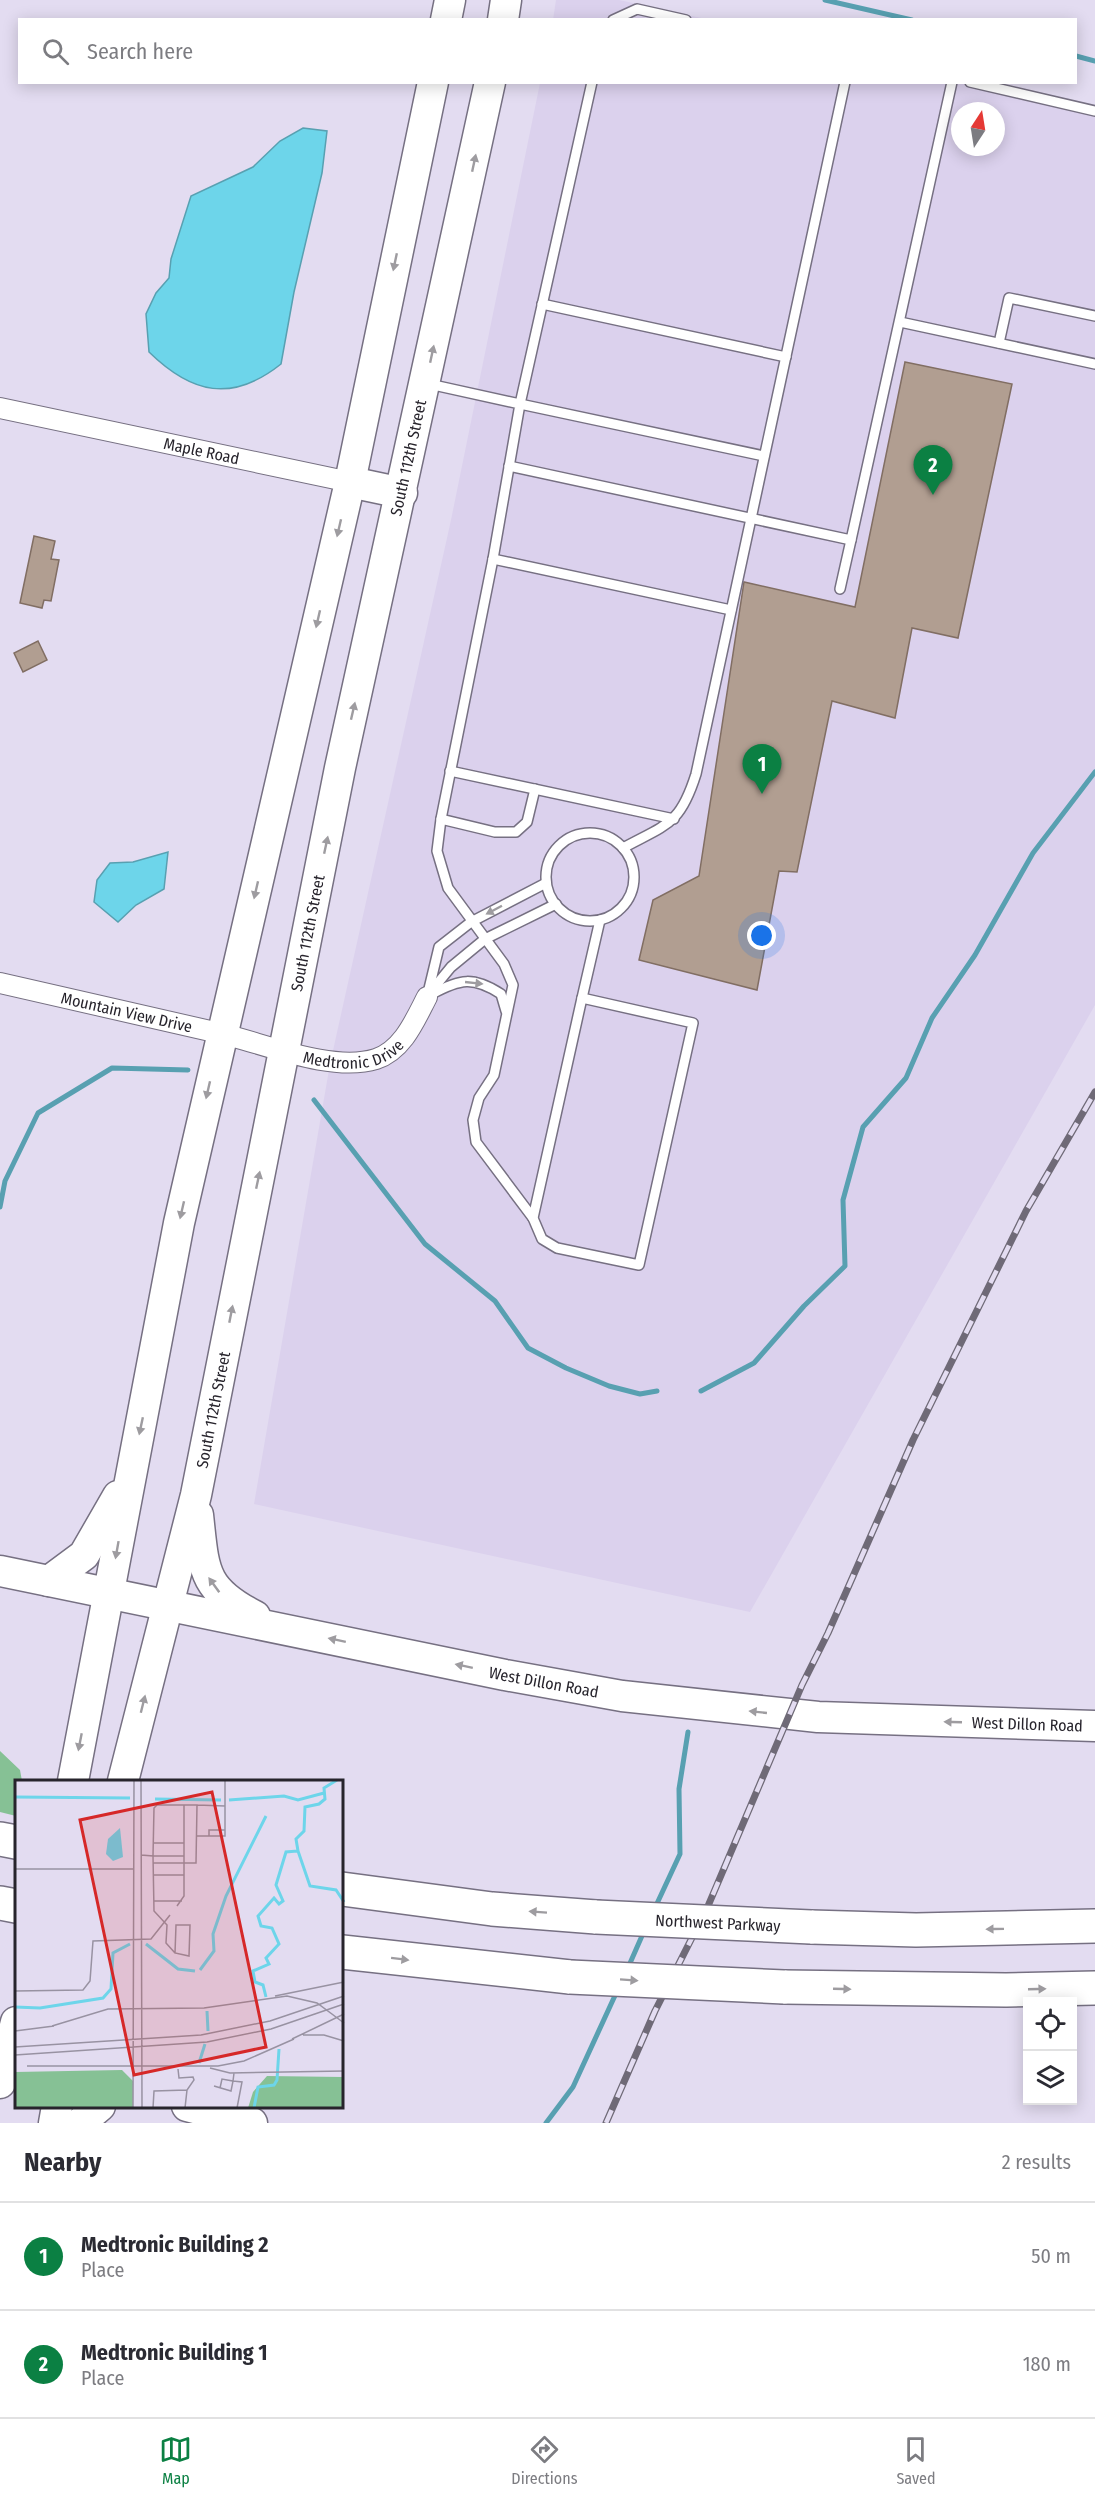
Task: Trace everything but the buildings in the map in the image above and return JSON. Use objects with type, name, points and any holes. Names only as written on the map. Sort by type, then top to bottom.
[{"type":"highway","points":[[0,1839],[15,1842]]},
{"type":"highway","name":"Northwest Parkway","points":[[344,1889],[492,1909],[596,1917],[916,1930],[1095,1926]]},
{"type":"highway","points":[[0,1903],[15,1906]]},
{"type":"highway","points":[[344,1952],[570,1977],[783,1987],[1006,1990],[1095,1988]]},
{"type":"main road","points":[[446,18],[450,0]]},
{"type":"main road","points":[[503,18],[506,0]]},
{"type":"main road","points":[[73,1780],[179,1222],[350,482],[433,84]]},
{"type":"main road","name":"South 112th Street","points":[[123,1780],[196,1495],[340,768],[402,493],[490,84]]},
{"type":"main road","name":"Maple Road","points":[[350,482],[402,493]]},
{"type":"main road","points":[[49,1581],[84,1555],[131,1472]]},
{"type":"main road","points":[[196,1495],[204,1571],[213,1586],[240,1608],[279,1628]]},
{"type":"main road","name":"West Dillon Road","points":[[0,1570],[505,1675],[700,1706],[818,1717],[1095,1726]]},
{"type":"main road","points":[[6,2064],[15,2026]]},
{"type":"main road","points":[[54,2123],[57,2108]]},
{"type":"main road","points":[[80,2123],[98,2108]]},
{"type":"main road","points":[[195,2108],[252,2123]]},
{"type":"street","name":"Maple Road","points":[[0,408],[350,482]]},
{"type":"street","name":"Mountain View Drive","points":[[0,983],[253,1042]]},
{"type":"street","name":"Medtronic Drive","points":[[253,1042],[284,1052],[344,1062],[360,1062],[382,1057],[405,1036],[427,997]]},
{"type":"lane","points":[[617,18],[637,9],[677,18]]},
{"type":"lane","points":[[582,998],[693,1023],[639,1265],[557,1248],[542,1239],[533,1218],[476,1142],[473,1120],[479,1098],[494,1075],[513,985],[504,964],[448,888],[437,851],[441,819],[493,559],[520,404],[592,84]]},
{"type":"lane","points":[[623,848],[674,819],[687,804],[696,774],[845,84]]},
{"type":"lane","points":[[840,589],[952,84]]},
{"type":"lane","points":[[979,84],[1095,111]]},
{"type":"lane","points":[[999,343],[1009,298],[1095,316]]},
{"type":"lane","points":[[542,304],[786,357]]},
{"type":"lane","points":[[900,322],[1095,364]]},
{"type":"lane","points":[[426,383],[764,456]]},
{"type":"lane","points":[[509,466],[852,540]]},
{"type":"lane","points":[[493,559],[731,610]]},
{"type":"lane","points":[[450,771],[674,819]]},
{"type":"lane","points":[[441,819],[495,832],[516,832],[527,822],[535,789]]},
{"type":"lane","points":[[588,833],[602,835],[623,848],[632,864],[634,878],[631,893],[624,905],[613,915],[600,920],[585,921],[571,917],[556,904],[546,883],[547,869],[552,855],[561,844],[573,836],[588,833]]},
{"type":"lane","points":[[427,997],[439,947],[471,922],[546,883]]},
{"type":"lane","points":[[427,997],[451,967],[485,939],[556,904]]},
{"type":"lane","points":[[533,1218],[600,920]]},
{"type":"lane","points":[[427,997],[456,981],[484,983],[501,994],[506,1014]]},
{"type":"shaded area","points":[[556,0],[619,0],[701,18],[553,18]]},
{"type":"shaded area","points":[[540,84],[998,84],[1095,106],[1095,1005],[750,1612],[254,1504],[330,1064],[451,520]]},
{"type":"green space","points":[[0,1751],[20,1770],[22,1780],[15,1780],[15,1816],[0,1812]]},
{"type":"water","points":[[303,128],[327,131],[322,173],[294,292],[281,364],[246,384],[229,388],[197,385],[165,366],[149,352],[146,314],[156,293],[169,278],[171,259],[191,196],[253,167],[280,141]]},
{"type":"water","points":[[168,852],[164,889],[136,905],[118,922],[94,902],[97,880],[110,863],[133,862]]},
{"type":"waterway","points":[[825,0],[903,18]]},
{"type":"waterway","points":[[1077,56],[1095,61]]},
{"type":"waterway","points":[[701,1391],[754,1363],[804,1306],[845,1266],[843,1200],[863,1127],[906,1078],[932,1018],[975,955],[1033,853],[1095,772]]},
{"type":"waterway","points":[[0,1207],[5,1181],[38,1113],[112,1068],[188,1070]]},
{"type":"waterway","points":[[314,1100],[425,1244],[495,1301],[528,1348],[566,1368],[609,1386],[640,1394],[657,1391]]},
{"type":"waterway","points":[[654,1910],[680,1854],[679,1789],[688,1732]]},
{"type":"waterway","points":[[627,1970],[645,1929]]},
{"type":"waterway","points":[[546,2123],[573,2087],[618,1989]]},
{"type":"railway","points":[[606,2123],[655,2011],[708,1906],[802,1685],[828,1633],[913,1440],[1026,1211],[1095,1092]]},
{"type":"place","name":"Medtronic Building 1","points":[[933,495]]},
{"type":"place","name":"Medtronic Building 2","points":[[762,794]]}]
